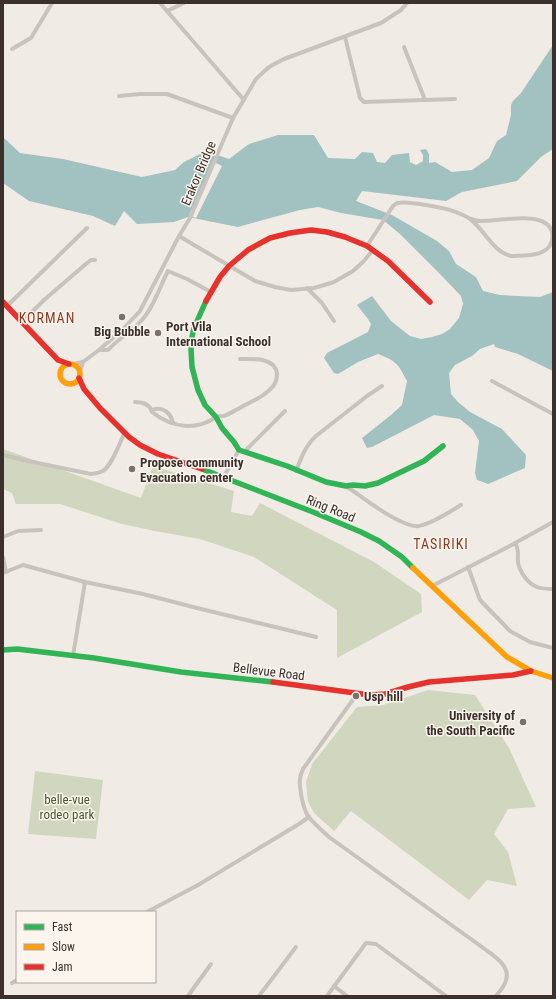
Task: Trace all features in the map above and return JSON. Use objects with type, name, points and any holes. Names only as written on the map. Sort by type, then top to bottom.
[{"type":"street","points":[[12,49],[31,38],[52,3]]},
{"type":"street","points":[[160,3],[244,100]]},
{"type":"street","points":[[167,11],[184,3]]},
{"type":"street","name":"Erakor Bridge","points":[[99,350],[130,323],[141,310],[179,236],[190,218],[233,118],[256,79],[270,67],[284,59],[381,24],[401,10],[407,3]]},
{"type":"street","points":[[345,36],[360,98],[363,101],[455,99]]},
{"type":"street","points":[[404,47],[425,100]]},
{"type":"street","points":[[119,96],[167,94],[233,118]]},
{"type":"street","points":[[367,246],[393,206],[403,203],[455,211],[463,214],[471,220],[500,251],[511,256],[539,253],[549,246],[552,240],[551,230],[542,220],[529,218],[480,221],[471,220]]},
{"type":"street","points":[[80,371],[76,366],[58,360],[5,304],[87,228]]},
{"type":"street","points":[[430,302],[388,261],[367,246],[345,237],[327,232],[311,230],[290,232],[270,238],[248,250],[220,277],[202,309],[194,328],[191,359],[198,390],[205,405],[216,417],[222,428],[241,451],[287,466],[296,471],[326,482],[346,486],[365,486],[378,483],[424,460],[443,446]]},
{"type":"street","points":[[179,236],[255,281],[268,286],[291,290],[320,287],[341,279],[358,267],[373,250]]},
{"type":"street","points":[[22,322],[44,300],[87,263],[91,260],[95,260]]},
{"type":"street","points":[[58,360],[62,380],[66,383],[72,384],[77,381],[84,362],[99,350],[108,350],[146,314],[168,271],[211,292]]},
{"type":"street","points":[[160,272],[166,275]]},
{"type":"street","points":[[307,288],[322,303],[334,321]]},
{"type":"street","points":[[151,290],[158,290]]},
{"type":"street","points":[[146,300],[153,302]]},
{"type":"street","points":[[141,310],[146,314]]},
{"type":"street","points":[[130,323],[134,327]]},
{"type":"street","points":[[135,402],[142,402],[149,406],[152,412],[158,417],[182,425],[190,426],[208,422],[216,417],[226,415],[266,393],[273,386],[277,378],[275,369],[264,360],[240,359]]},
{"type":"street","points":[[60,371],[64,366],[84,362]]},
{"type":"street","name":"Ring Road","points":[[79,378],[84,390],[100,408],[136,442],[148,450],[313,512],[379,540],[402,557],[507,657],[531,671],[553,678]]},
{"type":"street","points":[[492,381],[553,414]]},
{"type":"street","name":"Ring Road","points":[[72,384],[84,390]]},
{"type":"street","points":[[296,471],[310,441],[382,386]]},
{"type":"street","points":[[152,410],[158,408],[166,411],[170,415],[173,423]]},
{"type":"street","points":[[223,478],[241,451],[285,411]]},
{"type":"street","points":[[3,455],[95,474],[103,471],[109,466],[125,432]]},
{"type":"street","points":[[346,486],[378,508],[408,525],[422,526],[430,523],[461,505]]},
{"type":"street","points":[[432,586],[553,522]]},
{"type":"street","points":[[3,537],[18,531],[41,530]]},
{"type":"street","points":[[515,543],[518,548],[518,563],[522,573],[536,587],[553,589]]},
{"type":"street","points":[[3,557],[4,572],[23,565],[84,582],[143,594],[316,638]]},
{"type":"street","points":[[468,567],[480,600],[510,632],[530,642],[553,648]]},
{"type":"street","points":[[73,656],[84,582]]},
{"type":"street","name":"Bellevue Road","points":[[3,650],[17,649],[181,672],[249,679],[370,695],[385,694],[429,682],[513,675],[531,671]]},
{"type":"street","points":[[357,694],[311,758],[300,776],[300,786],[304,806],[309,816],[329,836],[482,947],[504,965],[507,975],[506,981],[496,996]]},
{"type":"street","points":[[149,911],[198,885],[299,824],[309,816]]},
{"type":"street","points":[[327,996],[366,943],[376,944],[446,996]]},
{"type":"street","points":[[259,996],[296,947]]},
{"type":"street","points":[[188,996],[211,964]]},
{"type":"street","points":[[12,983],[16,981]]},
{"type":"street","points":[[334,986],[347,996]]},
{"type":"green space","points":[[3,449],[141,498],[153,466],[234,491],[231,512],[252,516],[260,503],[374,562],[421,594],[422,612],[337,658],[337,610],[254,557],[200,539],[122,524],[60,504],[16,504],[12,493],[3,489]]},
{"type":"green space","points":[[428,690],[475,695],[509,748],[536,807],[508,809],[494,834],[508,852],[517,886],[487,880],[469,900],[351,811],[334,831],[314,813],[308,802],[306,782],[312,764],[357,707],[383,705]]},
{"type":"green space","name":"belle-vue rodeo park","points":[[35,771],[103,780],[96,839],[28,834]]},
{"type":"water","points":[[553,45],[553,149],[541,157],[517,181],[462,192],[446,201],[362,191],[356,201],[392,215],[437,241],[449,251],[456,264],[476,277],[483,291],[500,295],[540,297],[553,292],[553,371],[518,354],[495,347],[494,344],[480,349],[472,356],[455,365],[449,373],[451,394],[458,402],[470,412],[502,429],[526,455],[525,468],[488,484],[477,480],[475,473],[479,441],[473,430],[460,419],[434,415],[372,447],[367,448],[362,438],[402,405],[407,381],[393,361],[378,354],[358,362],[338,374],[334,373],[324,358],[327,353],[368,332],[371,324],[357,305],[372,296],[391,321],[410,336],[421,339],[442,334],[450,329],[459,318],[463,304],[461,296],[400,234],[383,220],[341,213],[318,207],[300,210],[238,227],[188,217],[174,222],[137,224],[124,211],[115,226],[93,216],[29,201],[3,183],[3,137],[20,153],[63,159],[142,177],[175,170],[184,162],[206,151],[229,159],[249,144],[278,135],[314,135],[328,158],[355,159],[362,152],[373,153],[377,162],[385,163],[392,155],[409,153],[410,162],[416,165],[423,161],[423,155],[420,150],[426,149],[429,154],[429,163],[435,162],[452,172],[472,170],[489,158],[497,141],[506,135],[513,101],[521,93]]},
{"type":"pier","points":[[214,162],[222,166],[196,218],[189,215]]},
{"type":"traffic: fast","points":[[206,301],[194,328],[192,337],[192,367],[198,390],[205,405],[216,417],[222,428],[239,450],[287,466],[326,482],[346,486],[365,486],[378,483],[424,461],[443,446]]},
{"type":"traffic: fast","points":[[202,469],[361,532],[379,541],[402,557],[413,568]]},
{"type":"traffic: fast","points":[[3,650],[17,649],[94,658],[181,672],[273,682]]},
{"type":"traffic: slow","points":[[70,364],[77,367],[80,374],[77,381],[70,384],[63,381],[60,374],[63,367],[70,364]]},
{"type":"traffic: slow","points":[[413,568],[507,657],[531,671],[553,678]]},
{"type":"traffic: jam","points":[[206,301],[220,277],[229,266],[248,250],[270,238],[311,230],[327,232],[345,237],[367,246],[388,261],[430,302]]},
{"type":"traffic: jam","points":[[3,302],[58,360],[69,364]]},
{"type":"traffic: jam","points":[[79,378],[84,389],[100,408],[129,437],[140,445],[158,454],[202,469]]},
{"type":"traffic: jam","points":[[273,682],[370,695],[385,694],[429,682],[513,675],[531,671]]},
{"type":"place","name":"Big Bubble","points":[[122,317]]},
{"type":"place","name":"Port Vila International School","points":[[158,333]]},
{"type":"place","name":"Propose community Evacuation center","points":[[132,469]]},
{"type":"place","name":"Usp hill","points":[[356,696]]},
{"type":"place","name":"University of the South Pacific","points":[[523,722]]},
{"type":"district","name":"KORMAN","points":[[47,318]]},
{"type":"district","name":"TASIRIKI","points":[[441,544]]}]
